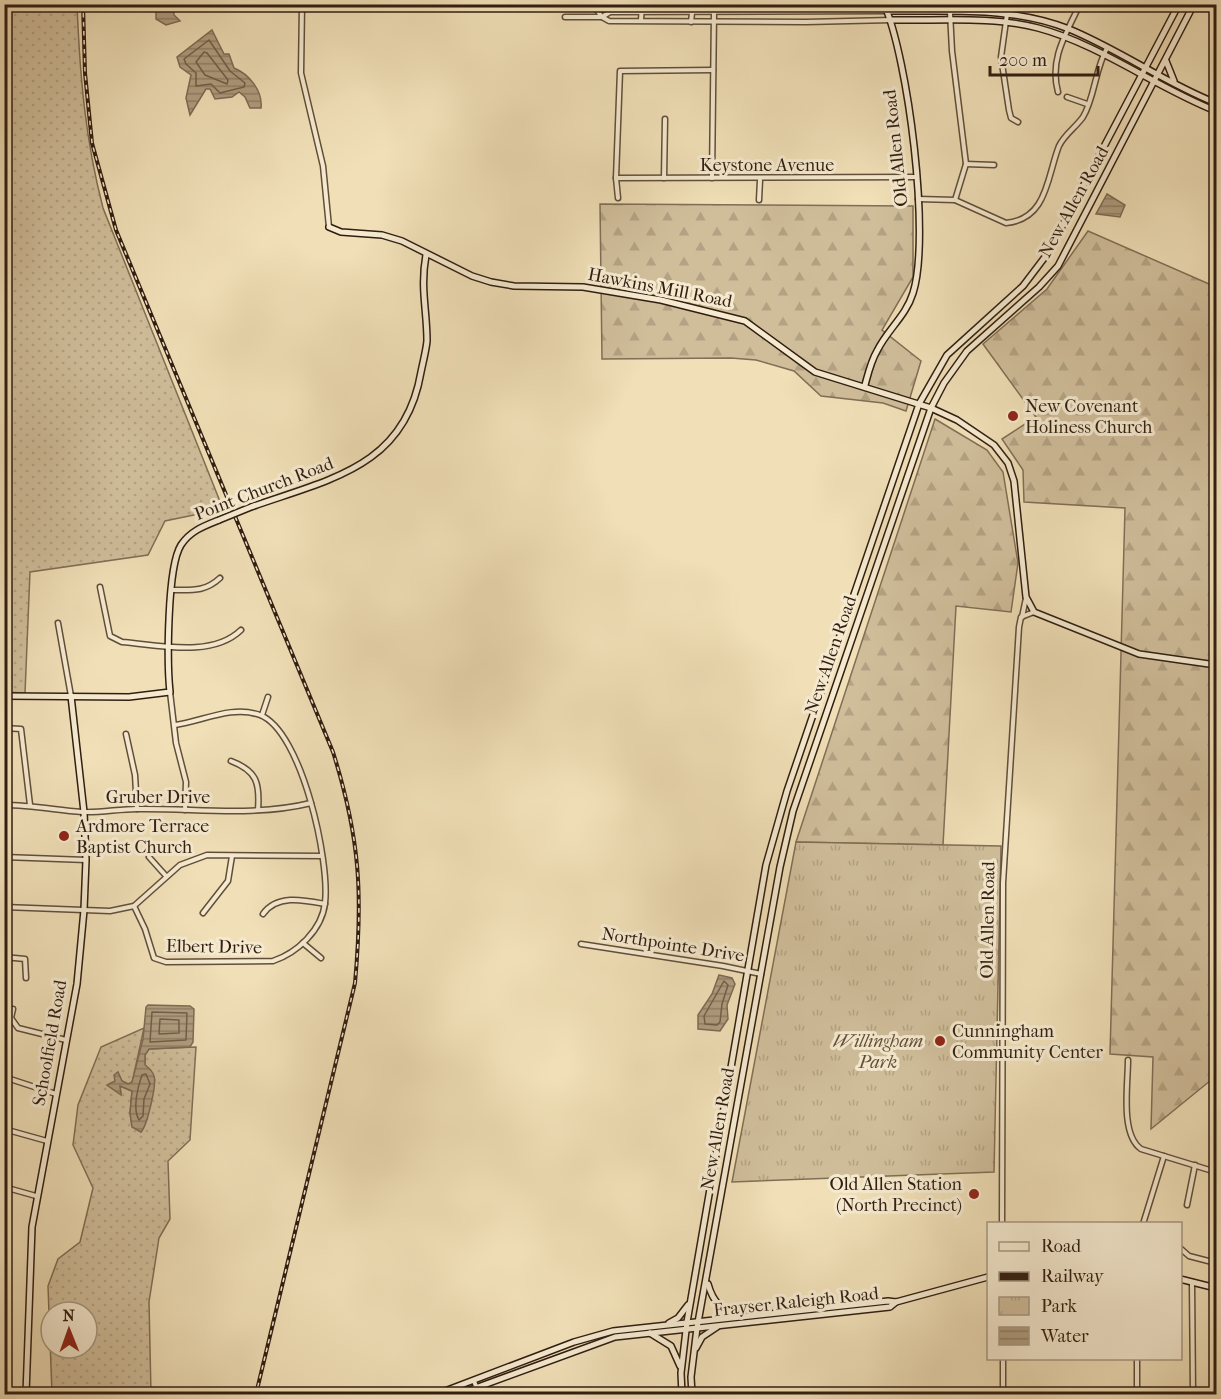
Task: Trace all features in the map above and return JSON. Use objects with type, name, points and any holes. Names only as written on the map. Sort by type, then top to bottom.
[{"type":"main road","name":"Old Allen Road","points":[[865,385],[877,349],[904,312],[916,283],[917,177],[892,20],[884,4]]},
{"type":"main road","name":"New Allen Road","points":[[682,1395],[681,1373],[690,1301],[766,865],[787,791],[919,404],[947,355],[1023,286],[1048,254],[1179,4]]},
{"type":"main road","name":"New Allen Road","points":[[692,1395],[693,1358],[698,1325],[780,867],[793,811],[931,408],[944,383],[967,351],[1039,287],[1058,266],[1149,95],[1194,4]]},
{"type":"main road","points":[[887,11],[1007,14],[1030,17],[1068,29],[1216,103]]},
{"type":"main road","points":[[892,20],[1006,22],[1038,28],[1103,56],[1216,111]]},
{"type":"main road","points":[[1134,62],[1152,55]]},
{"type":"main road","points":[[1166,61],[1175,83]]},
{"type":"main road","points":[[1129,70],[1134,75],[1135,88]]},
{"type":"main road","points":[[1149,95],[1156,89],[1166,88]]},
{"type":"main road","points":[[1203,105],[1206,98]]},
{"type":"main road","name":"Hawkins Mill Road","points":[[329,227],[340,232],[382,235],[402,241],[426,255],[491,282],[514,286],[583,287],[661,300],[745,321],[815,372],[865,385],[931,408],[957,420],[994,445],[1008,463],[1014,481],[1026,597],[1035,612]]},
{"type":"main road","name":"Point Church Road","points":[[170,692],[168,669],[174,559],[182,543],[199,529],[219,520],[348,473],[373,456],[405,425],[417,399],[427,341],[423,285],[426,255]]},
{"type":"main road","points":[[861,575],[868,579],[866,597]]},
{"type":"main road","points":[[1035,612],[1138,654],[1216,665]]},
{"type":"main road","points":[[4,696],[129,697],[170,692]]},
{"type":"main road","name":"Schoolfield Road","points":[[26,1395],[32,1227],[77,984],[84,910],[86,860],[84,812],[71,696]]},
{"type":"main road","name":"Frayser Raleigh Road","points":[[698,1325],[744,1317],[896,1302],[987,1277]]},
{"type":"main road","points":[[707,1280],[711,1294],[720,1307],[744,1317]]},
{"type":"main road","points":[[1182,1280],[1216,1288]]},
{"type":"main road","points":[[668,1323],[678,1318],[690,1301]]},
{"type":"main road","name":"Frayser Raleigh Road","points":[[698,1325],[720,1326],[890,1307],[896,1302]]},
{"type":"main road","points":[[437,1395],[595,1336],[668,1323],[687,1322],[698,1325]]},
{"type":"main road","points":[[459,1395],[598,1342],[648,1332],[686,1329],[698,1325]]},
{"type":"main road","points":[[693,1358],[702,1337],[720,1326]]},
{"type":"main road","points":[[648,1332],[671,1346],[676,1353],[681,1373]]},
{"type":"street","points":[[302,4],[301,73],[324,166],[329,227]]},
{"type":"street","points":[[593,4],[602,17],[609,21],[892,20]]},
{"type":"street","points":[[641,20],[642,4]]},
{"type":"street","points":[[691,22],[693,4]]},
{"type":"street","points":[[1058,92],[1054,79],[1055,60],[1080,4]]},
{"type":"street","points":[[566,17],[602,17],[609,12],[887,11]]},
{"type":"street","points":[[950,12],[952,51],[966,164],[955,200]]},
{"type":"street","points":[[712,178],[714,13]]},
{"type":"street","points":[[1007,14],[1001,57],[1011,118],[1018,122]]},
{"type":"street","points":[[918,199],[955,200],[1006,223],[1015,222],[1035,208],[1047,192],[1059,144],[1083,116],[1107,48]]},
{"type":"street","points":[[618,198],[616,178],[620,71],[713,70]]},
{"type":"street","points":[[1067,97],[1087,104]]},
{"type":"street","points":[[664,178],[665,119]]},
{"type":"street","points":[[966,164],[994,165]]},
{"type":"street","name":"Keystone Avenue","points":[[616,178],[760,180],[917,177]]},
{"type":"street","points":[[759,200],[760,180]]},
{"type":"street","points":[[172,590],[201,590],[210,587],[220,578]]},
{"type":"street","points":[[100,586],[110,636],[122,642],[212,646],[235,636],[241,630]]},
{"type":"street","name":"Old Allen Road","points":[[1002,1222],[1003,883],[1017,652],[1026,597]]},
{"type":"street","points":[[1021,617],[1035,612]]},
{"type":"street","points":[[58,623],[71,696]]},
{"type":"street","name":"Point Church Road","points":[[170,692],[176,743],[186,782],[185,810]]},
{"type":"street","points":[[262,716],[268,697]]},
{"type":"street","points":[[175,725],[228,711],[262,716],[278,728],[287,740],[303,775],[322,856],[325,904],[315,927],[303,943],[321,958]]},
{"type":"street","points":[[4,728],[21,729],[30,805]]},
{"type":"street","points":[[126,734],[135,775],[137,809]]},
{"type":"street","points":[[231,760],[248,767],[256,778],[258,810]]},
{"type":"street","name":"Gruber Drive","points":[[4,806],[30,805],[84,812],[137,809],[286,809],[311,803]]},
{"type":"street","points":[[4,907],[110,911],[134,906],[180,865],[207,855],[322,856]]},
{"type":"street","points":[[4,856],[86,860]]},
{"type":"street","points":[[203,913],[228,881],[232,856]]},
{"type":"street","points":[[149,857],[166,876]]},
{"type":"street","points":[[263,914],[268,907],[283,900],[325,904]]},
{"type":"street","name":"Elbert Drive","points":[[134,906],[145,929],[149,949],[154,958],[166,962],[273,961],[288,956],[303,943]]},
{"type":"street","name":"Northpointe Drive","points":[[581,944],[761,974]]},
{"type":"street","points":[[4,957],[25,959],[26,978]]},
{"type":"street","points":[[13,1009],[11,1018],[18,1028],[66,1040]]},
{"type":"street","points":[[1128,1060],[1128,1131],[1132,1140],[1141,1149],[1216,1173]]},
{"type":"street","points":[[7,1078],[56,1094]]},
{"type":"street","points":[[4,1129],[47,1141]]},
{"type":"street","points":[[1144,1222],[1164,1156]]},
{"type":"street","points":[[1187,1205],[1195,1165]]},
{"type":"street","points":[[4,1187],[36,1196]]},
{"type":"street","points":[[1182,1250],[1189,1256],[1216,1263]]},
{"type":"street","points":[[1192,1282],[1193,1395]]},
{"type":"street","points":[[1003,1360],[1003,1395]]},
{"type":"street","points":[[1137,1360],[1137,1395]]},
{"type":"street","points":[[474,1381],[479,1395]]},
{"type":"green space","points":[[5,4],[77,5],[84,107],[103,208],[223,509],[165,521],[148,555],[30,572],[25,693],[4,692]]},
{"type":"green space","points":[[600,204],[913,206],[913,277],[882,330],[921,361],[906,411],[883,403],[821,396],[794,371],[756,360],[731,358],[602,359]]},
{"type":"green space","points":[[1088,231],[1216,287],[1216,1076],[1151,1129],[1153,1057],[1110,1054],[1125,508],[1024,502],[1023,470],[1002,439],[1036,417],[983,344],[1047,289]]},
{"type":"green space","points":[[935,419],[987,450],[1003,472],[1018,563],[1011,612],[956,606],[943,845],[796,842]]},
{"type":"green space","name":"Willingham Park","points":[[796,842],[1001,846],[994,1172],[732,1182]]},
{"type":"green space","points":[[144,1028],[132,1083],[122,1081],[117,1072],[121,1094],[120,1086],[132,1091],[130,1113],[132,1126],[141,1132],[147,1119],[155,1081],[153,1074],[145,1065],[145,1055],[149,1049],[196,1047],[190,1140],[168,1161],[170,1219],[159,1238],[149,1302],[151,1394],[52,1394],[51,1360],[99,1360],[99,1300],[49,1300],[48,1286],[58,1259],[80,1242],[93,1188],[73,1145],[78,1105],[101,1047]]},
{"type":"water","points":[[161,5],[173,5],[174,15],[180,21],[166,25],[156,19],[156,9]]},
{"type":"water","points":[[212,30],[224,54],[229,54],[234,68],[245,74],[254,84],[260,95],[261,108],[250,108],[245,97],[239,92],[232,97],[215,99],[210,89],[206,89],[190,115],[186,98],[191,75],[180,67],[177,57]]},
{"type":"water","points":[[1107,194],[1125,205],[1120,217],[1096,214]]},
{"type":"water","points":[[719,975],[732,978],[735,984],[727,1005],[728,1019],[720,1031],[698,1029],[698,1015],[712,994]]},
{"type":"water","points":[[148,1005],[190,1006],[194,1009],[193,1042],[190,1047],[149,1049],[145,1055],[145,1065],[153,1073],[155,1080],[149,1114],[141,1132],[132,1127],[130,1113],[132,1091],[120,1086],[121,1095],[107,1085],[115,1081],[114,1075],[118,1072],[122,1081],[128,1084],[132,1082],[143,1039]]},
{"type":"railway","points":[[83,4],[85,73],[92,143],[116,230],[333,752],[354,839],[359,893],[355,983],[256,1394]]},
{"type":"place","name":"New Covenant Holiness Church","points":[[1013,416]]},
{"type":"place","name":"Ardmore Terrace Baptist Church","points":[[64,836]]},
{"type":"place","name":"Cunningham Community Center","points":[[940,1041]]},
{"type":"place","name":"Old Allen Station (North Precinct)","points":[[974,1194]]}]
